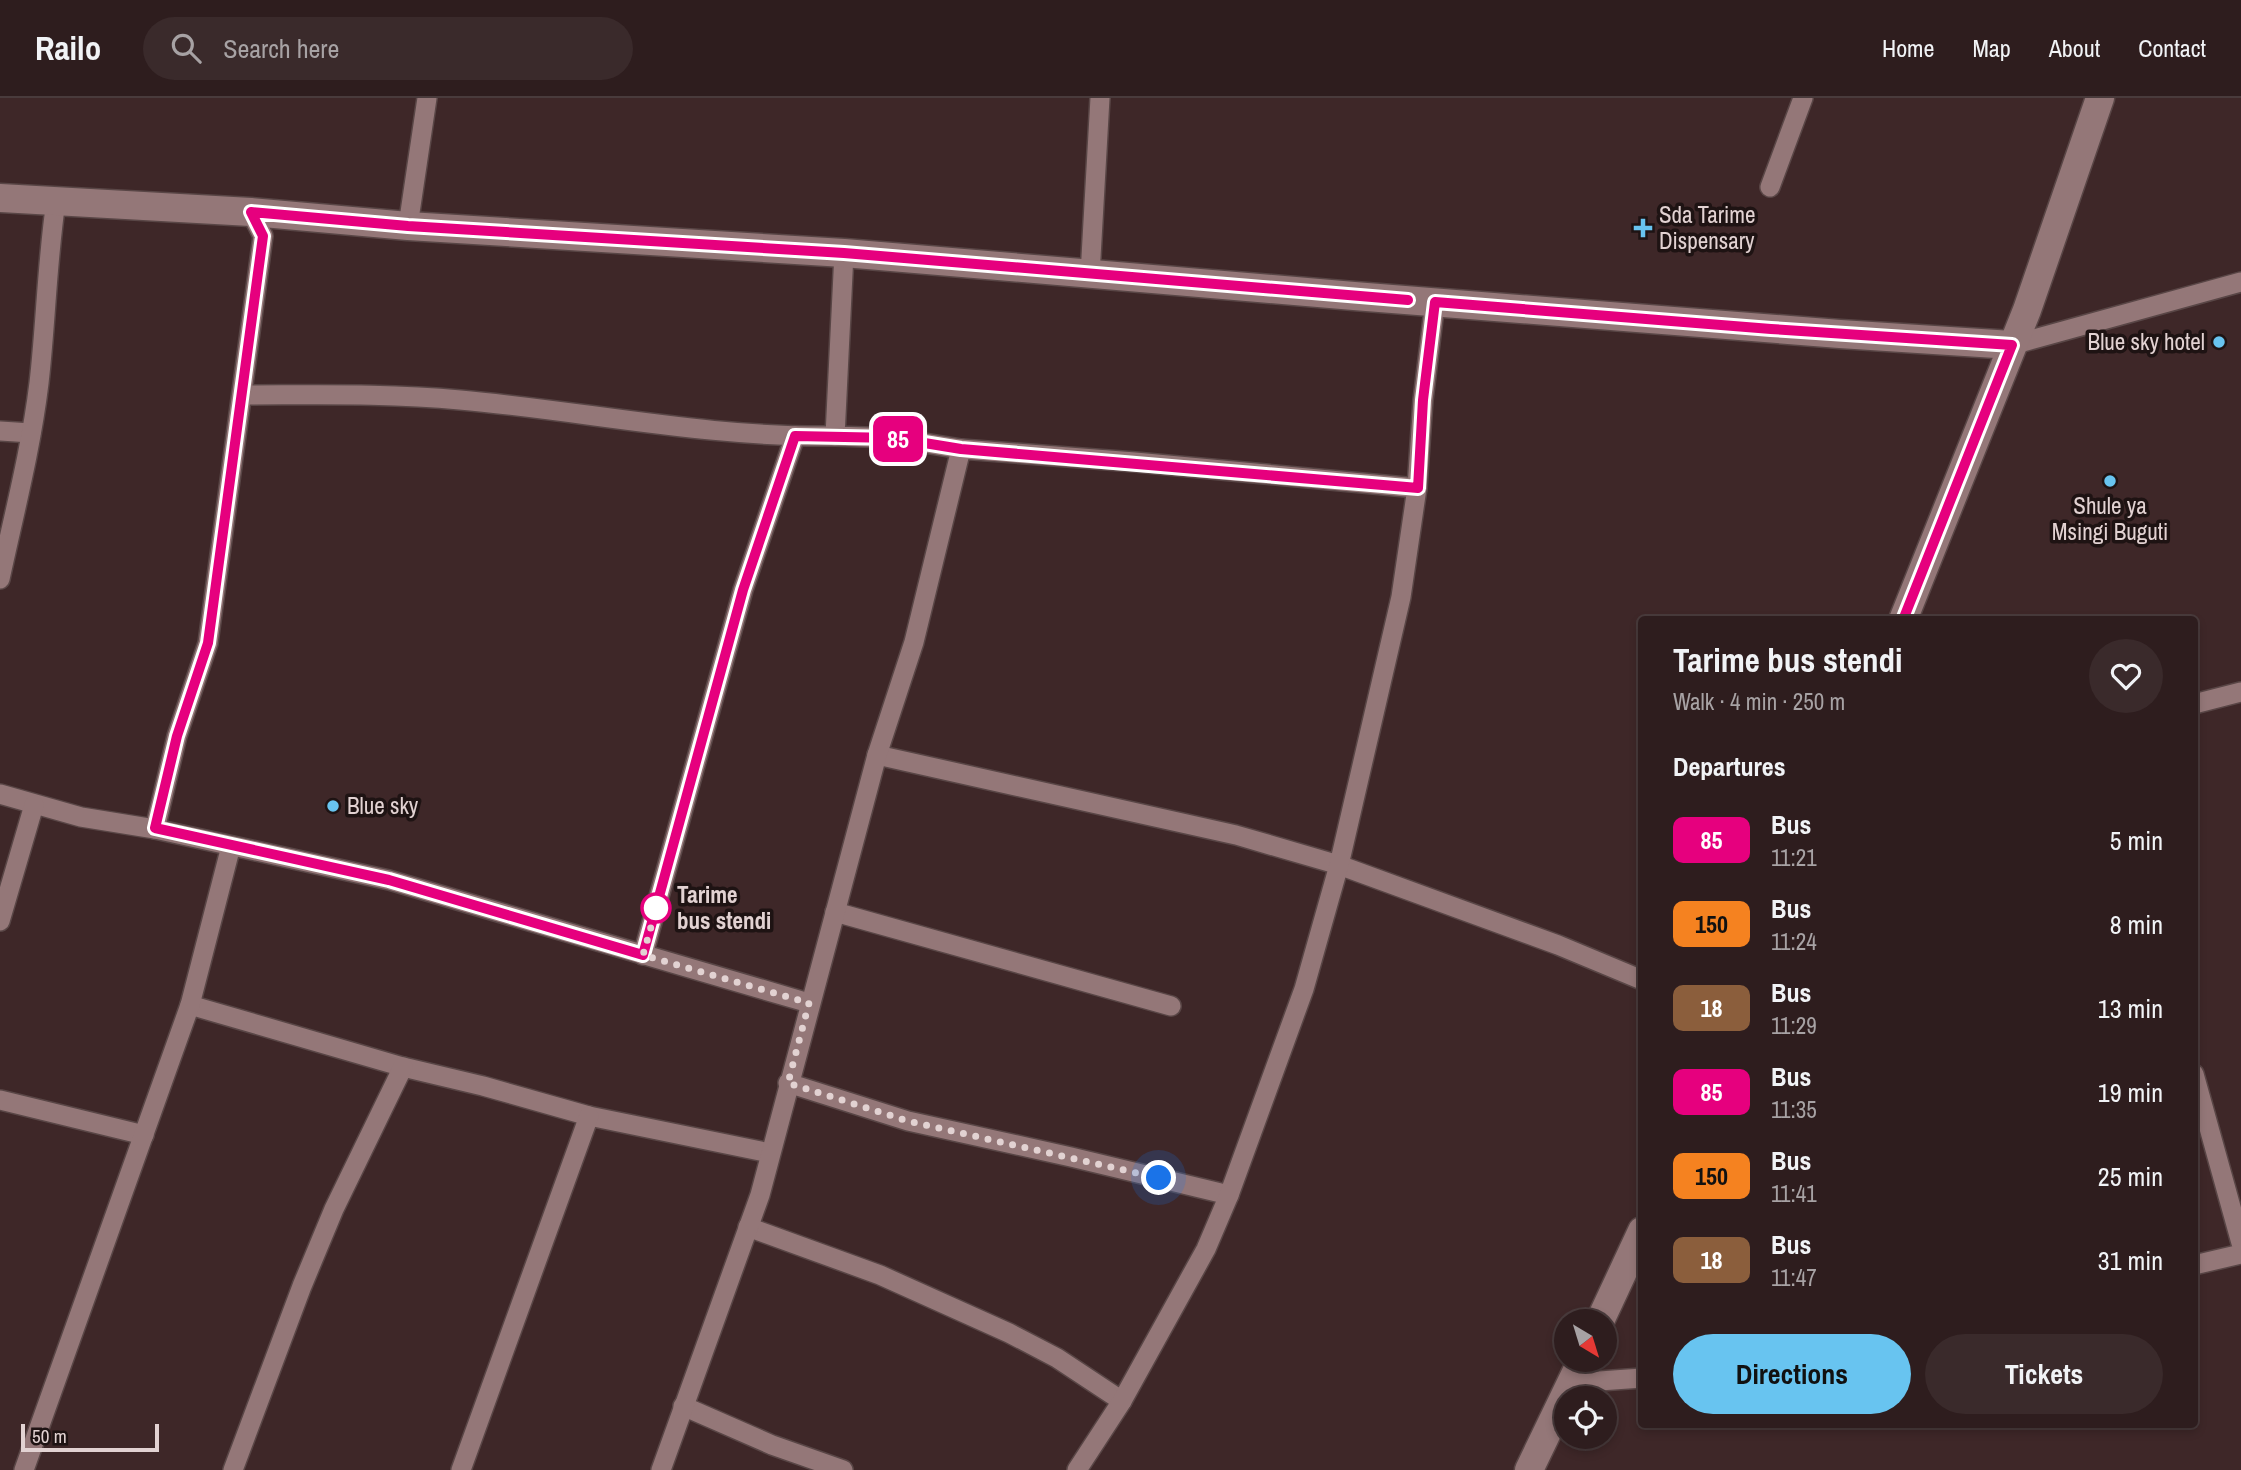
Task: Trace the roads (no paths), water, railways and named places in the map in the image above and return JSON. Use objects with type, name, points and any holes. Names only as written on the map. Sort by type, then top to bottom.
[{"type":"main road","points":[[1905,616],[2027,310],[2100,98]]},
{"type":"main road","points":[[0,198],[251,212],[408,226],[844,253],[1771,329],[2012,345]]},
{"type":"main road","points":[[1606,1309],[1638,1240]]},
{"type":"main road","points":[[1529,1470],[1576,1372]]},
{"type":"street","points":[[408,226],[426,98]]},
{"type":"street","points":[[1090,275],[1100,98]]},
{"type":"street","points":[[1770,187],[1803,98]]},
{"type":"street","points":[[0,579],[39,384],[49,250],[56,201]]},
{"type":"street","points":[[155,828],[177,736],[208,643],[263,236],[251,212]]},
{"type":"street","points":[[835,436],[844,253]]},
{"type":"street","points":[[2012,345],[2241,282]]},
{"type":"street","points":[[1086,1467],[1206,1249],[1229,1195],[1304,989],[1339,864],[1401,597],[1418,488],[1423,400],[1435,302]]},
{"type":"street","points":[[243,395],[458,400],[600,418],[795,436],[894,438],[961,449],[1418,488]]},
{"type":"street","points":[[0,430],[31,433]]},
{"type":"street","points":[[643,955],[743,590],[795,436]]},
{"type":"street","points":[[661,1470],[760,1195],[877,755],[914,642],[961,449]]},
{"type":"street","points":[[2198,703],[2241,692]]},
{"type":"street","points":[[877,755],[1236,835],[1339,864],[1638,977]]},
{"type":"street","points":[[0,794],[80,817],[155,828],[389,880],[809,1003]]},
{"type":"street","points":[[0,921],[3,899],[34,805]]},
{"type":"street","points":[[24,1470],[190,1005],[231,846]]},
{"type":"street","points":[[835,912],[1171,1006]]},
{"type":"street","points":[[190,1005],[402,1067],[483,1086],[589,1116],[770,1153]]},
{"type":"street","points":[[233,1470],[307,1273],[334,1209],[402,1067]]},
{"type":"street","points":[[788,1083],[908,1121],[1229,1195]]},
{"type":"street","points":[[2198,1088],[2241,1243]]},
{"type":"street","points":[[0,1100],[144,1135]]},
{"type":"street","points":[[461,1470],[589,1116]]},
{"type":"street","points":[[748,1227],[880,1275],[1009,1333],[1057,1358],[1122,1401]]},
{"type":"street","points":[[2198,1264],[2241,1254]]},
{"type":"street","points":[[1585,1372],[1638,1378]]},
{"type":"street","points":[[683,1406],[772,1445],[843,1470]]},
{"type":"place","name":"Sda Tarime Dispensary","points":[[1643,228]]},
{"type":"place","name":"Blue sky hotel","points":[[2219,342]]},
{"type":"place","name":"Shule ya Msingi Buguti","points":[[2110,481]]},
{"type":"place","name":"Blue sky","points":[[333,806]]},
{"type":"place","name":"Tarime bus stendi","points":[[656,908]]}]
